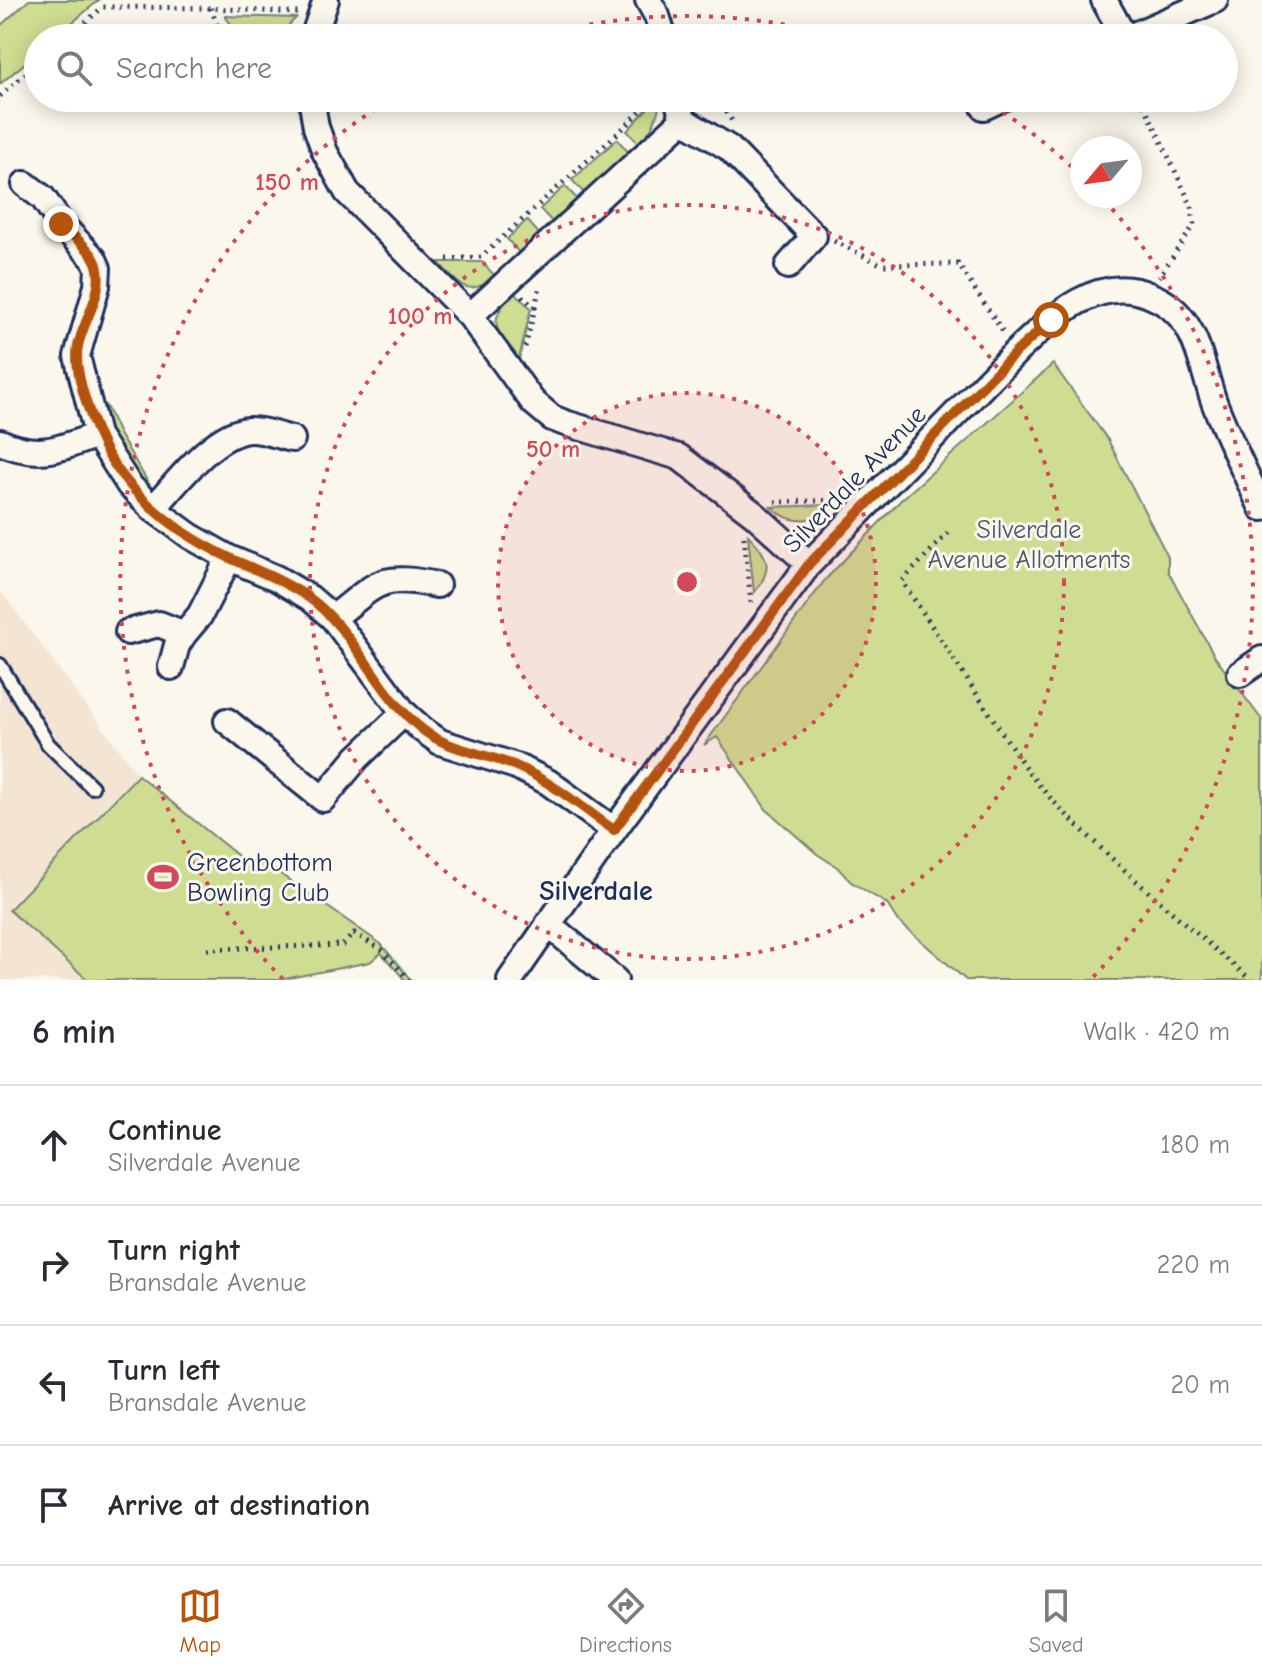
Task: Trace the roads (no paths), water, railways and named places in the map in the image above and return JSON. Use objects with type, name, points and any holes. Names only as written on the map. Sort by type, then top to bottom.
[{"type":"street","points":[[648,0],[660,24]]},
{"type":"street","points":[[1104,0],[1118,24]]},
{"type":"street","points":[[1159,24],[1215,0]]},
{"type":"street","points":[[313,112],[316,127],[342,184],[358,204],[470,316],[533,402],[552,418],[679,457],[754,514],[809,564]]},
{"type":"street","points":[[470,316],[508,283],[677,112]]},
{"type":"street","points":[[684,112],[729,148],[814,236],[788,266]]},
{"type":"street","points":[[25,184],[43,198],[61,224],[94,259],[107,264],[97,286],[77,356],[97,435],[129,485],[153,509],[181,530],[310,598],[333,618],[404,713],[440,742],[516,766],[548,782],[614,830]]},
{"type":"street","name":"Silverdale Avenue","points":[[510,980],[614,830],[809,564],[1016,352],[1051,320],[1084,298],[1113,290],[1129,290],[1148,294],[1175,311],[1191,333],[1220,416],[1262,508]]},
{"type":"street","points":[[153,509],[200,459],[233,434],[251,430],[292,439]]},
{"type":"street","points":[[0,442],[19,451],[46,452],[97,435]]},
{"type":"street","points":[[171,667],[177,645],[200,615],[229,558]]},
{"type":"street","points":[[333,618],[372,587],[388,579],[404,578],[437,585]]},
{"type":"street","points":[[128,632],[159,624],[184,634]]},
{"type":"street","points":[[1240,674],[1262,659]]},
{"type":"street","points":[[227,721],[323,799],[357,758],[404,713]]},
{"type":"street","points":[[548,924],[615,980]]},
{"type":"lane","points":[[0,665],[48,744],[92,787]]},
{"type":"place","name":"Greenbottom Bowling Club","points":[[163,877]]},
{"type":"district","name":"Silverdale","points":[[596,890]]},
{"type":"park label","name":"Silverdale Avenue Allotments","points":[[1029,544]]}]
